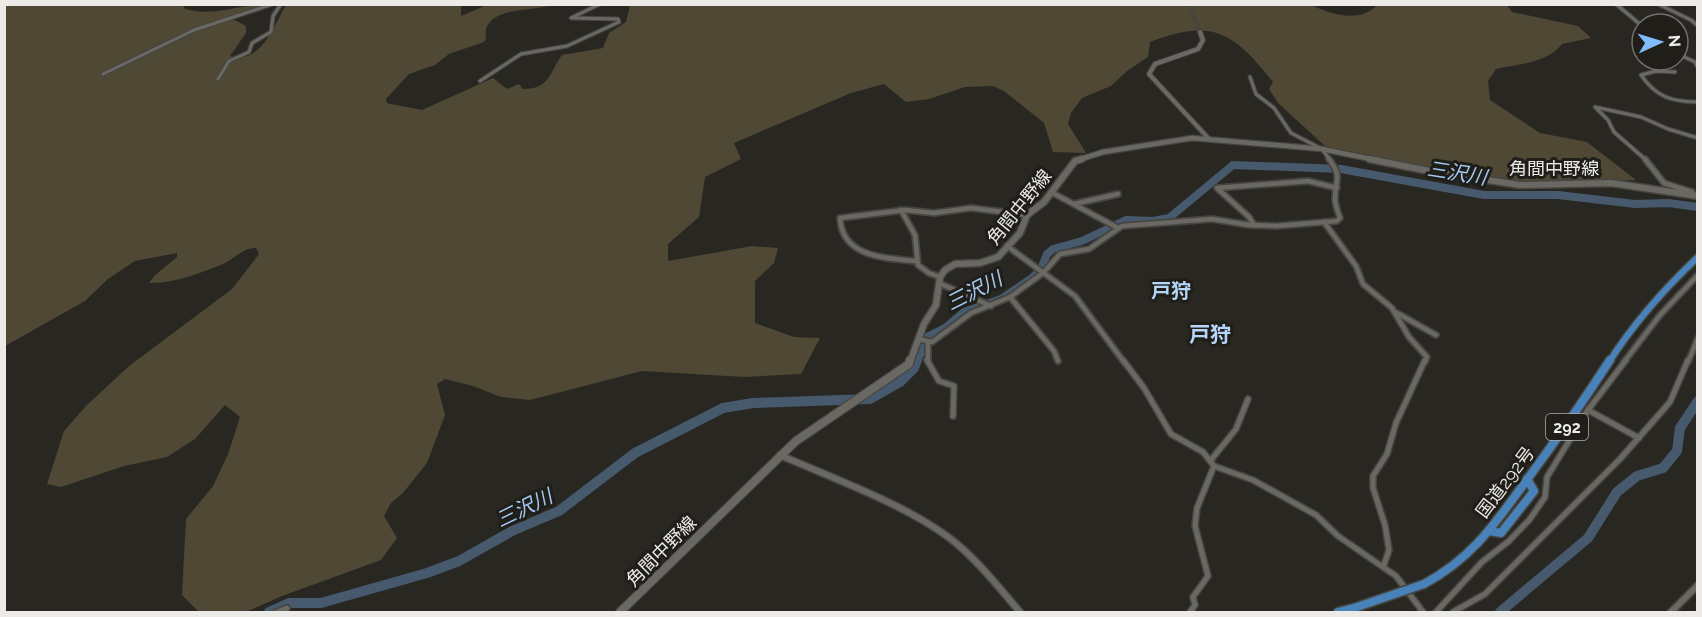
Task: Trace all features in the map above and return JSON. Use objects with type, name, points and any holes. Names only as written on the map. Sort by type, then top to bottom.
[{"type":"highway","name":"国道292号","points":[[1338,612],[1400,594],[1424,584],[1448,571],[1471,552],[1489,531],[1502,532],[1534,491],[1527,479],[1570,422],[1622,342],[1668,285],[1698,258]]},
{"type":"main road","name":"角間中野線","points":[[620,612],[780,455],[804,435],[902,370],[913,356],[918,339],[936,305],[939,280],[948,266],[995,259],[1023,228],[1027,215],[1044,202],[1078,159],[1192,138],[1322,149],[1474,180],[1542,186],[1611,183],[1698,195]]},
{"type":"street","points":[[103,74],[186,33],[273,4]]},
{"type":"street","points":[[218,79],[228,63],[249,52],[252,43],[271,32],[273,16],[281,4]]},
{"type":"street","points":[[480,81],[521,54],[567,46],[619,22],[618,19],[612,18],[571,18],[600,4]]},
{"type":"street","points":[[1616,4],[1630,16]]},
{"type":"street","points":[[1658,4],[1691,20],[1698,26]]},
{"type":"street","points":[[1200,32],[1203,39],[1198,49],[1155,64],[1149,74],[1209,139]]},
{"type":"street","points":[[1652,72],[1641,75],[1657,96],[1674,102],[1698,102]]},
{"type":"street","points":[[928,342],[971,313],[1010,297],[1043,273],[1060,254],[1084,251],[1116,227],[1212,219],[1254,225],[1334,222],[1340,218],[1335,200],[1338,173],[1322,149],[1291,133],[1276,112],[1256,94],[1250,77]]},
{"type":"street","points":[[1698,138],[1668,129],[1641,117],[1603,107],[1595,108],[1608,120],[1614,132],[1652,165],[1664,183],[1698,195]]},
{"type":"street","points":[[1254,225],[1249,217],[1217,188],[1308,181],[1337,188]]},
{"type":"street","points":[[1051,192],[1116,227]]},
{"type":"street","points":[[1074,204],[1118,194]]},
{"type":"street","points":[[915,261],[864,253],[844,237],[840,218],[901,210],[934,213],[977,208],[1027,215]]},
{"type":"street","points":[[901,210],[916,238],[915,261],[920,268],[992,306]]},
{"type":"street","points":[[1324,222],[1356,266],[1363,284],[1395,312],[1436,335]]},
{"type":"street","points":[[1007,246],[1018,252],[1043,273],[1065,285],[1075,296],[1144,388],[1172,434],[1203,452],[1213,464],[1253,480],[1323,520],[1338,536],[1384,565],[1404,584],[1423,612]]},
{"type":"street","points":[[1436,612],[1482,562],[1509,541],[1530,519],[1545,496],[1547,477],[1588,410],[1660,315],[1698,275]]},
{"type":"street","points":[[1010,297],[1054,351],[1058,361]]},
{"type":"street","points":[[1384,565],[1389,550],[1385,525],[1373,488],[1373,476],[1387,454],[1396,423],[1426,360],[1425,353],[1409,337],[1395,312]]},
{"type":"street","points":[[1452,612],[1485,594],[1639,438],[1670,402],[1698,338]]},
{"type":"street","points":[[918,339],[928,342]]},
{"type":"street","points":[[928,342],[927,361],[942,384],[954,386],[953,416]]},
{"type":"street","points":[[1198,612],[1193,597],[1208,576],[1206,562],[1196,535],[1197,508],[1213,464],[1236,429],[1248,399]]},
{"type":"street","points":[[1588,410],[1639,438]]},
{"type":"street","points":[[780,455],[912,515],[932,527],[956,543],[978,563],[1020,612]]},
{"type":"street","points":[[1671,612],[1698,585]]},
{"type":"street","points":[[1190,612],[1195,605]]},
{"type":"street","points":[[277,612],[287,608]]},
{"type":"shaded area","points":[[182,4],[185,9],[206,12],[264,5],[231,18],[246,26],[246,33],[230,56],[241,57],[250,55],[266,41],[286,5],[461,5],[461,16],[487,5],[552,5],[509,12],[499,16],[491,21],[484,42],[449,54],[435,65],[409,74],[386,99],[387,103],[422,110],[493,78],[507,89],[519,84],[523,89],[539,86],[548,79],[562,55],[603,48],[609,33],[626,22],[630,5],[1309,4],[1335,14],[1353,16],[1370,11],[1377,5],[1507,5],[1512,12],[1578,26],[1591,38],[1562,44],[1541,59],[1496,69],[1488,81],[1490,100],[1540,133],[1587,142],[1636,180],[1541,183],[1382,160],[1325,146],[1279,104],[1269,89],[1273,82],[1246,51],[1220,34],[1206,31],[1190,31],[1150,42],[1148,57],[1127,71],[1111,86],[1082,98],[1071,113],[1068,124],[1086,153],[1053,152],[1044,123],[1004,91],[993,86],[965,87],[929,99],[906,102],[884,84],[851,93],[734,143],[741,159],[705,177],[699,217],[668,244],[668,261],[752,246],[778,248],[774,263],[755,281],[755,323],[794,337],[820,338],[801,374],[745,377],[642,371],[530,400],[501,397],[473,386],[445,379],[437,384],[445,415],[427,463],[403,493],[391,503],[384,516],[397,538],[381,560],[282,596],[246,612],[199,612],[182,595],[186,519],[213,486],[228,454],[240,417],[225,405],[195,439],[167,457],[124,466],[61,487],[47,484],[64,431],[86,406],[129,366],[232,289],[259,254],[256,248],[196,274],[158,283],[149,283],[177,257],[177,253],[135,261],[108,279],[85,301],[5,346],[4,5]]},
{"type":"waterway","name":"三沢川","points":[[917,362],[927,337],[945,328],[964,312],[1001,299],[1032,278],[1041,269],[1047,254],[1053,249],[1082,241],[1126,220],[1153,221],[1169,218],[1233,165],[1341,169],[1484,195],[1558,195],[1635,204],[1668,203],[1698,207]]},
{"type":"waterway","name":"三沢川","points":[[269,612],[289,603],[321,603],[427,573],[459,561],[512,531],[559,511],[635,453],[723,408],[753,403],[870,399],[900,382],[914,368],[917,360]]},
{"type":"waterway","points":[[1500,612],[1588,538],[1617,492],[1637,476],[1663,468],[1677,451],[1680,428],[1698,401]]},
{"type":"tunnel","points":[[1188,4],[1200,32]]},
{"type":"district","name":"戸狩","points":[[1171,291]]},
{"type":"district","name":"戸狩","points":[[1210,334]]}]
